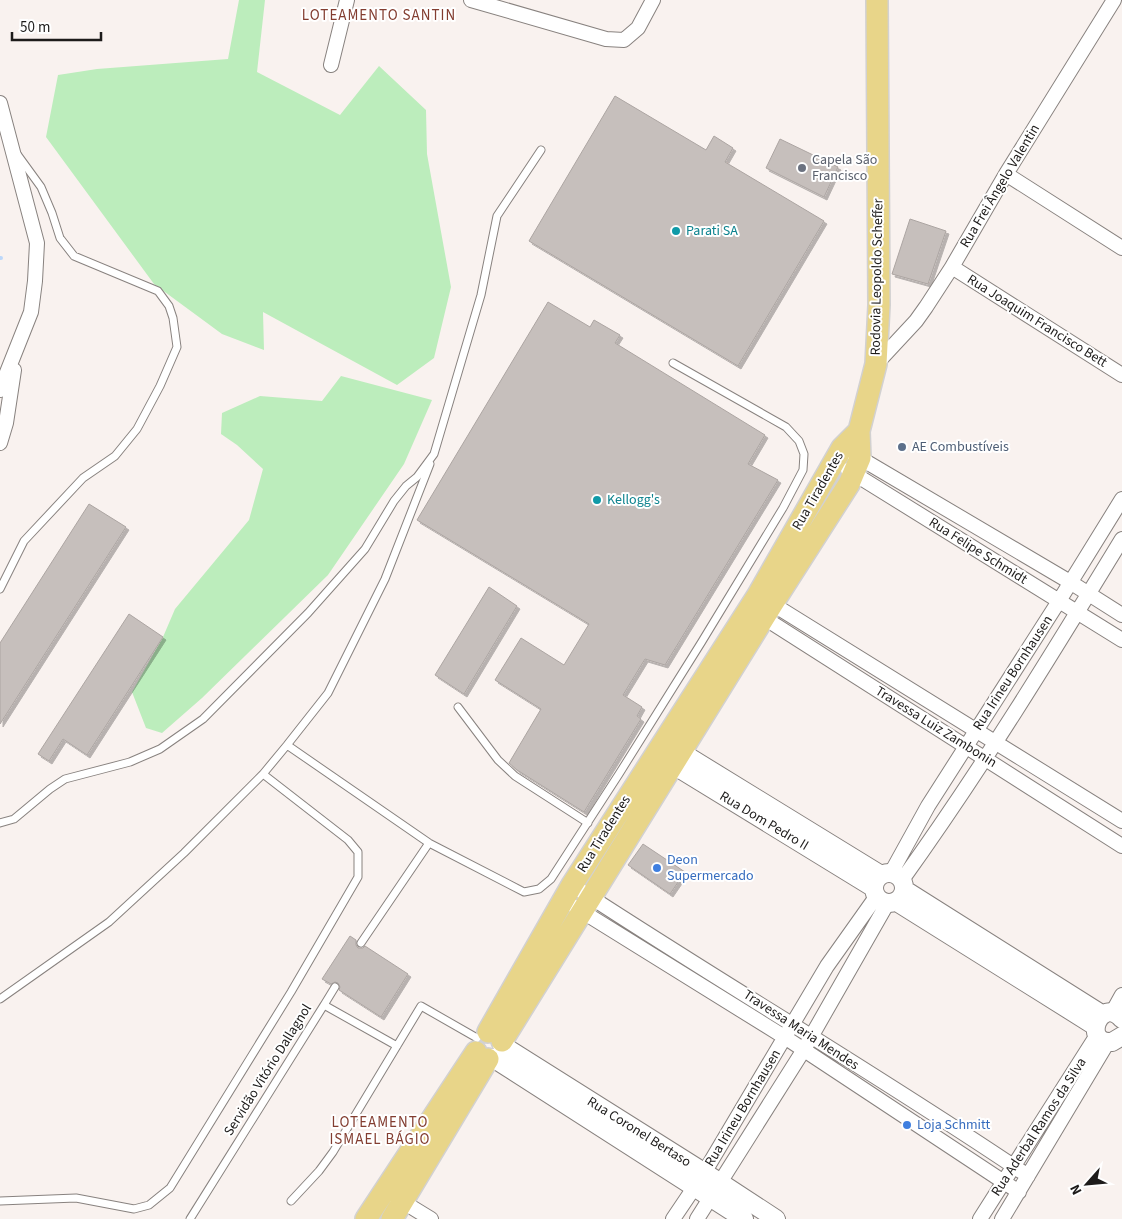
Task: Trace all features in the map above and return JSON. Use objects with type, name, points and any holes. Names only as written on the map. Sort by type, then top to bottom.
[{"type":"main road","name":"Rodovia Leopoldo Scheffer","points":[[859,431],[876,364],[879,305],[877,0]]},
{"type":"main road","name":"Rua Tiradentes","points":[[397,1210],[489,1047],[568,892],[668,753],[761,606],[847,460],[859,431]]},
{"type":"main road","name":"Rua Tiradentes","points":[[366,1219],[384,1191],[489,1047],[586,904],[668,753]]},
{"type":"street","points":[[331,65],[347,0]]},
{"type":"street","points":[[471,0],[606,40],[624,40],[638,28],[653,0]]},
{"type":"street","name":"Rua Frei Ângelo Valentin","points":[[876,364],[916,321],[952,267],[1006,174],[1114,0]]},
{"type":"street","points":[[0,103],[37,243],[31,312],[0,390]]},
{"type":"street","points":[[1006,174],[1122,248]]},
{"type":"street","name":"Rua Joaquim Francisco Bett","points":[[952,267],[1122,376]]},
{"type":"street","points":[[0,443],[6,423],[18,347]]},
{"type":"street","name":"Rua Felipe Schmidt","points":[[847,460],[1008,546],[1070,582],[1122,616]]},
{"type":"street","name":"Rua Felipe Schmidt","points":[[847,460],[998,564],[1122,640]]},
{"type":"street","name":"Rua Irineu Bornhausen","points":[[698,1219],[722,1183],[846,978],[928,806],[1059,601],[1122,498]]},
{"type":"street","name":"Rua Irineu Bornhausen","points":[[673,1219],[704,1173],[786,1038],[827,966],[947,818],[997,742],[1122,538]]},
{"type":"street","points":[[998,564],[1008,546]]},
{"type":"street","name":"Travessa Luiz Zambonin","points":[[761,606],[846,649],[1120,820]]},
{"type":"street","name":"Travessa Luiz Zambonin","points":[[761,606],[835,664],[1122,846]]},
{"type":"street","points":[[835,664],[846,649]]},
{"type":"street","points":[[1010,676],[1029,688]]},
{"type":"street","name":"Rua Dom Pedro II","points":[[668,753],[889,888],[1111,1030]]},
{"type":"street","points":[[928,806],[947,818]]},
{"type":"street","points":[[1108,837],[1120,820]]},
{"type":"street","name":"Travessa Maria Mendes","points":[[568,892],[641,948],[786,1038],[1019,1192]]},
{"type":"street","name":"Travessa Maria Mendes","points":[[586,904],[647,934],[793,1024],[1028,1176]]},
{"type":"street","points":[[641,948],[647,934]]},
{"type":"street","points":[[827,966],[846,978]]},
{"type":"street","name":"Rua Aderbal Ramos da Silva","points":[[1002,1219],[1111,1030],[1122,995]]},
{"type":"street","name":"Rua Aderbal Ramos da Silva","points":[[980,1219],[1013,1166],[1111,1030]]},
{"type":"street","name":"Rua Coronel Bertaso","points":[[489,1047],[598,1116],[722,1183],[776,1219]]},
{"type":"street","name":"Rua Coronel Bertaso","points":[[598,1116],[694,1188],[744,1219]]},
{"type":"street","points":[[384,1191],[397,1210],[431,1219]]},
{"type":"lane","points":[[0,589],[24,541],[83,478],[115,456],[137,429],[160,386],[177,347],[174,318],[169,306],[158,291],[74,256],[60,238],[41,188],[13,150]]},
{"type":"lane","points":[[0,999],[109,922],[184,853],[263,774],[328,694],[385,579],[434,454],[481,295],[497,216],[541,150]]},
{"type":"lane","points":[[287,745],[428,843],[524,892],[539,889],[551,879],[619,774],[783,508],[803,470],[804,454],[799,441],[786,427],[673,363]]},
{"type":"lane","points":[[0,823],[14,818],[65,779],[130,762],[160,749],[203,719],[308,613],[365,550],[394,501],[406,486],[417,477],[434,454]]},
{"type":"lane","points":[[458,708],[498,760],[515,776],[588,823]]},
{"type":"lane","points":[[0,1201],[76,1198],[134,1209],[149,1205],[170,1188],[358,877],[358,852],[348,840],[263,774]]},
{"type":"lane","points":[[361,943],[428,843]]},
{"type":"lane","points":[[324,1005],[335,987]]},
{"type":"lane","name":"Servidão Vitório Dallagnol","points":[[190,1219],[324,1005],[397,1046]]},
{"type":"lane","name":"Rua Coronel Bertaso","points":[[397,1046],[421,1006],[489,1047]]},
{"type":"lane","points":[[291,1201],[319,1171],[333,1152],[397,1046]]},
{"type":"green space","points":[[239,0],[265,0],[257,72],[340,115],[379,66],[426,110],[427,154],[451,287],[434,358],[397,385],[263,312],[264,350],[222,334],[154,284],[46,137],[58,75],[97,69],[228,59]]},
{"type":"green space","points":[[341,376],[432,400],[404,464],[328,575],[202,698],[162,733],[146,728],[132,692],[163,637],[175,609],[249,520],[263,469],[237,445],[221,434],[222,413],[260,396],[322,401]]},
{"type":"building","name":"Parati SA","points":[[615,96],[706,150],[714,136],[733,148],[725,162],[824,221],[738,366],[529,241]]},
{"type":"building","name":"Capela São Francisco","points":[[780,139],[838,167],[824,197],[766,168]]},
{"type":"building","points":[[910,219],[946,231],[928,284],[892,274]]},
{"type":"building","name":"Kellogg's","points":[[548,302],[590,327],[594,320],[620,335],[615,343],[765,435],[748,464],[778,480],[665,665],[645,659],[623,695],[642,707],[637,716],[641,719],[584,812],[509,763],[541,709],[495,680],[521,638],[564,665],[589,624],[417,520]]},
{"type":"building","points":[[89,504],[126,527],[0,724],[0,643]]},
{"type":"building","points":[[489,587],[517,606],[464,694],[435,675]]},
{"type":"building","points":[[129,614],[163,637],[87,755],[63,739],[49,761],[38,754]]},
{"type":"building","name":"Deon Supermercado","points":[[643,844],[685,872],[670,894],[628,865]]},
{"type":"building","points":[[350,936],[356,940],[358,948],[365,946],[408,974],[381,1017],[339,990],[338,983],[331,984],[322,979]]},
{"type":"place","name":"Capela São Francisco","points":[[802,168]]},
{"type":"place","name":"Parati SA","points":[[676,231]]},
{"type":"place","name":"AE Combustíveis","points":[[902,447]]},
{"type":"place","name":"Kellogg's","points":[[597,500]]},
{"type":"place","name":"Deon Supermercado","points":[[657,868]]},
{"type":"place","name":"Loja Schmitt","points":[[907,1125]]},
{"type":"district","name":"LOTEAMENTO SANTIN","points":[[379,15]]},
{"type":"district","name":"LOTEAMENTO ISMAEL BÁGIO","points":[[380,1130]]}]
